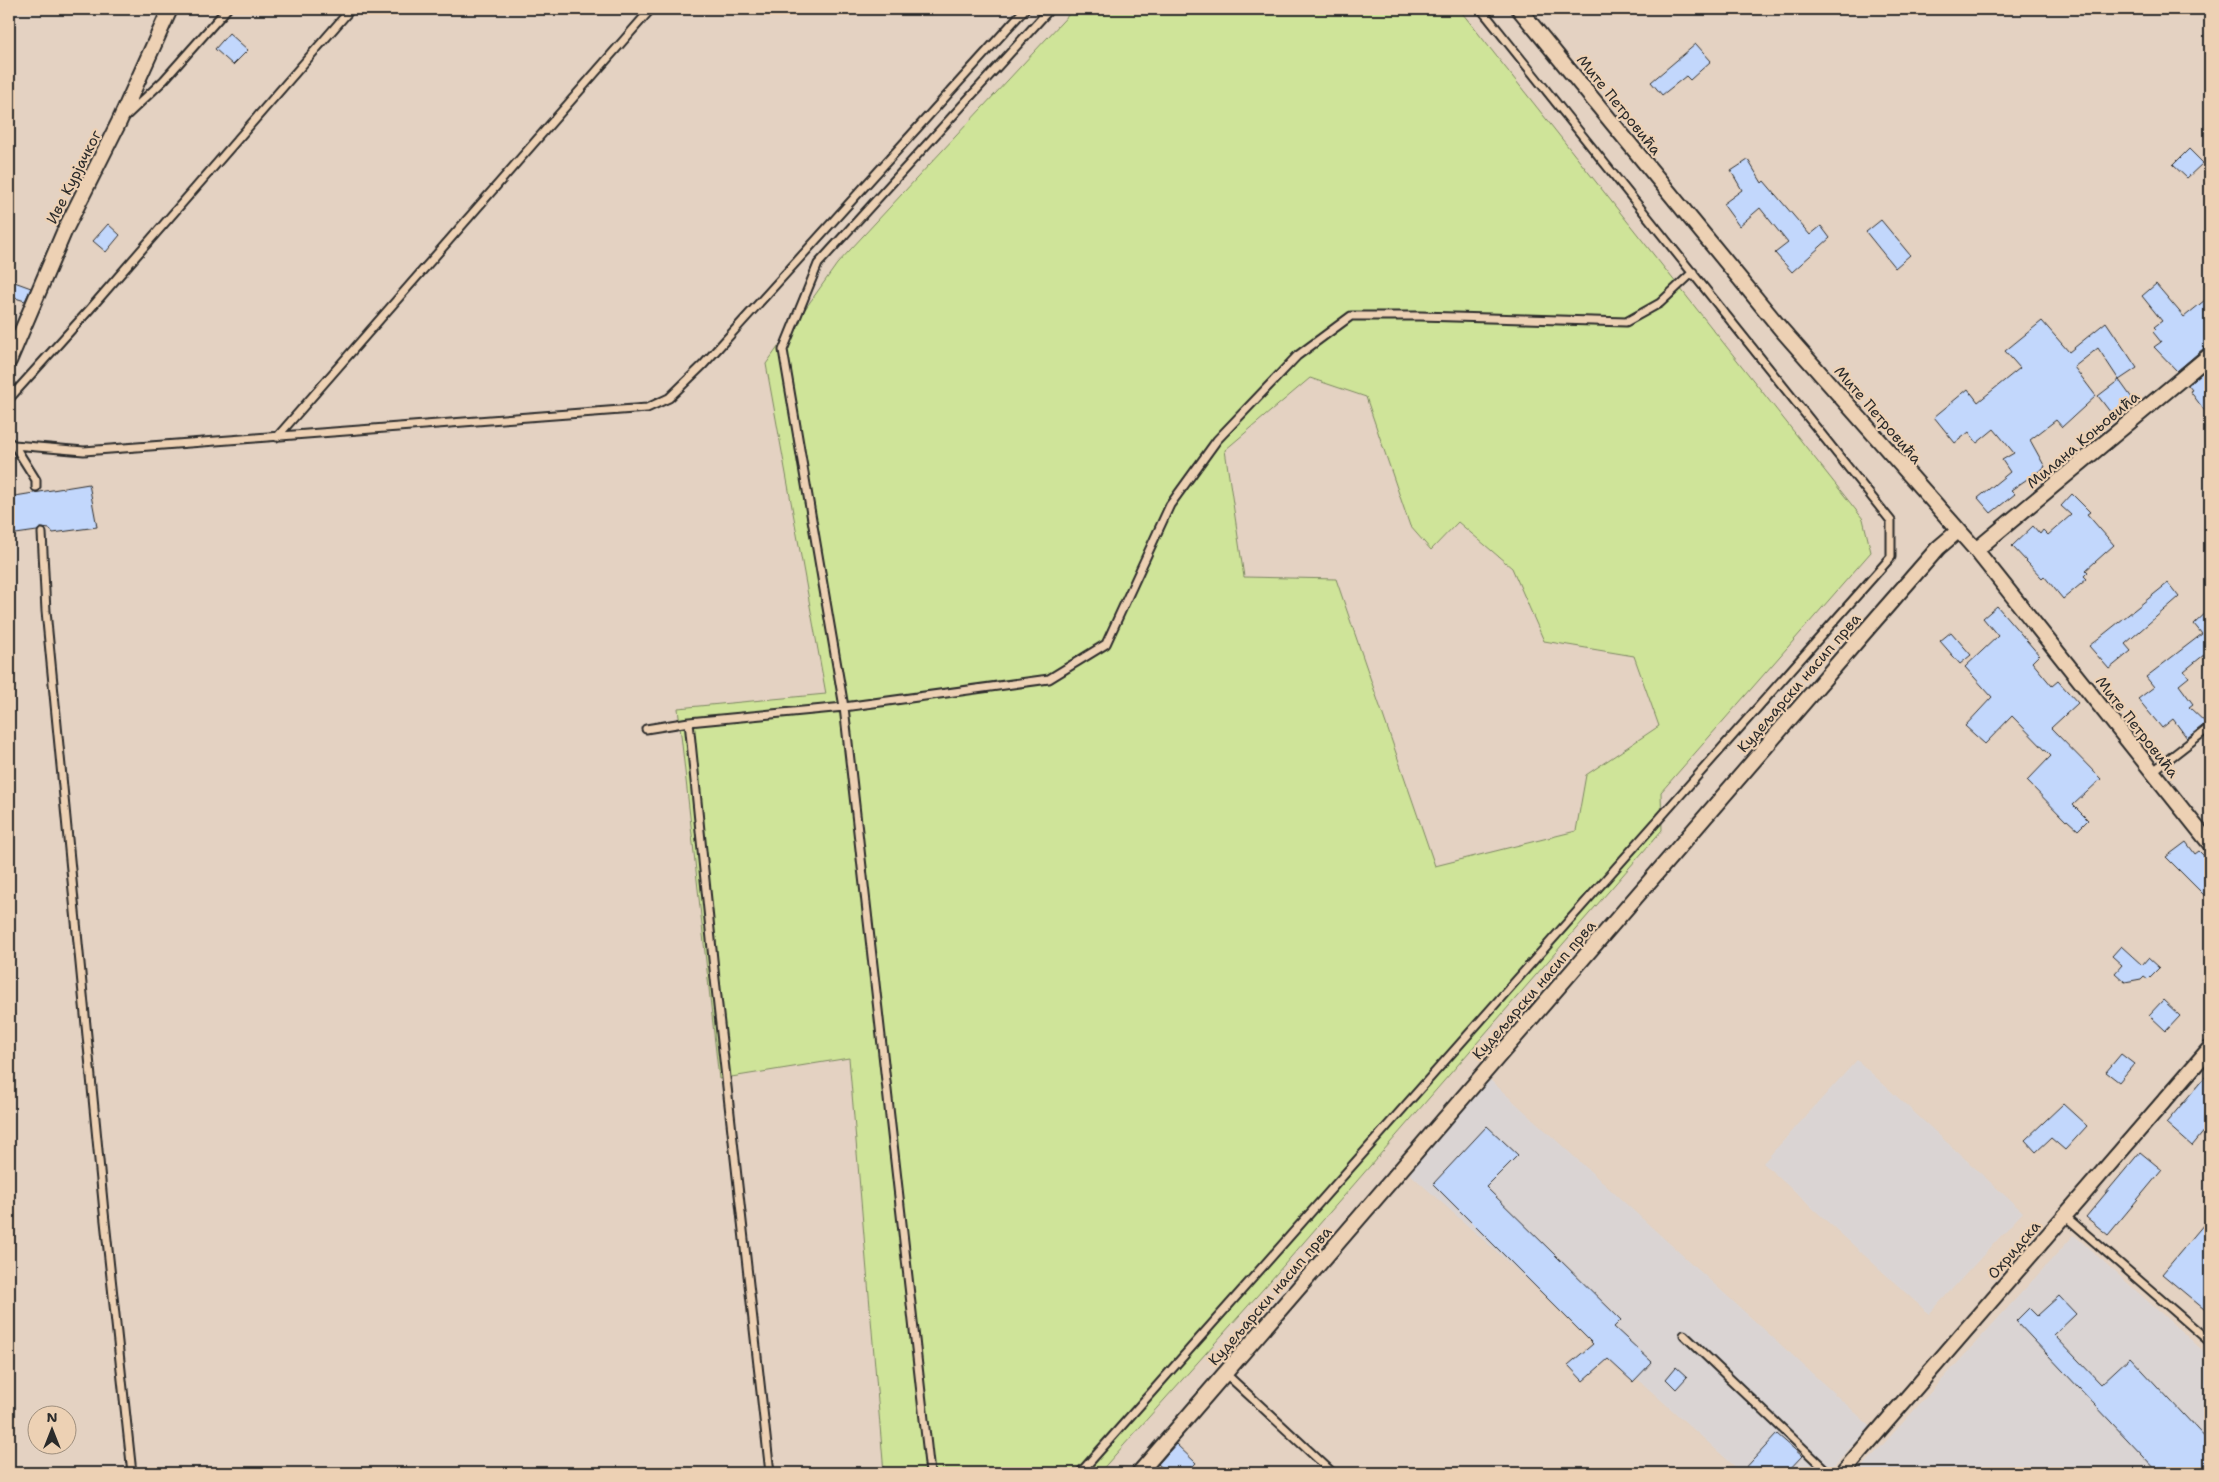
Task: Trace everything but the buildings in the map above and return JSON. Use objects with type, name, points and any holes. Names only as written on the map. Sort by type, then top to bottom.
[{"type":"street","name":"Иве Курјачког","points":[[9,361],[64,232],[119,122],[170,9]]},
{"type":"street","name":"Мите Петровића","points":[[1519,9],[1781,329],[1976,550],[2210,844]]},
{"type":"street","name":"Милана Коњовића","points":[[1976,550],[2210,355]]},
{"type":"street","name":"Кудељарски насип прва","points":[[1139,1473],[1869,627],[1938,548],[1958,531]]},
{"type":"street","name":"Охридска","points":[[1842,1473],[2210,1048]]},
{"type":"lane","points":[[119,122],[164,80],[226,9]]},
{"type":"lane","points":[[9,399],[90,309],[351,9]]},
{"type":"lane","points":[[277,437],[651,9]]},
{"type":"lane","points":[[12,444],[84,451],[647,408],[669,398],[704,365],[1025,9]]},
{"type":"lane","points":[[930,1473],[844,707],[783,350],[818,264],[1050,9]]},
{"type":"lane","points":[[1080,1473],[1891,557],[1891,521],[1481,9]]},
{"type":"lane","points":[[646,729],[689,722],[844,707],[1049,679],[1106,644],[1170,505],[1217,440],[1297,356],[1351,316],[1420,316],[1626,322],[1660,302],[1693,272]]},
{"type":"lane","points":[[12,444],[36,480],[36,487]]},
{"type":"lane","points":[[42,532],[48,630],[103,1202],[132,1473]]},
{"type":"lane","points":[[689,722],[717,999],[770,1473]]},
{"type":"lane","points":[[2152,772],[2210,727]]},
{"type":"lane","points":[[2065,1216],[2210,1342]]},
{"type":"lane","points":[[1684,1335],[1829,1473]]},
{"type":"lane","points":[[1226,1373],[1334,1473]]},
{"type":"shaded area","points":[[1857,1060],[2023,1212],[1929,1314],[1763,1163]]},
{"type":"shaded area","points":[[1489,1079],[1871,1427],[1826,1473],[1742,1473],[1409,1173]]},
{"type":"shaded area","points":[[2074,1235],[2210,1357],[2210,1473],[1857,1473]]},
{"type":"green space","points":[[1074,9],[1459,9],[1863,519],[1871,552],[1661,792],[1662,830],[1264,1288],[1099,1473],[884,1473],[849,1058],[719,1079],[678,708],[826,694],[766,364],[837,264]],"holes":[[[1310,378],[1366,397],[1410,526],[1431,550],[1458,522],[1512,568],[1544,641],[1634,656],[1659,726],[1586,775],[1576,831],[1435,866],[1336,579],[1244,577],[1225,450]]]}]
